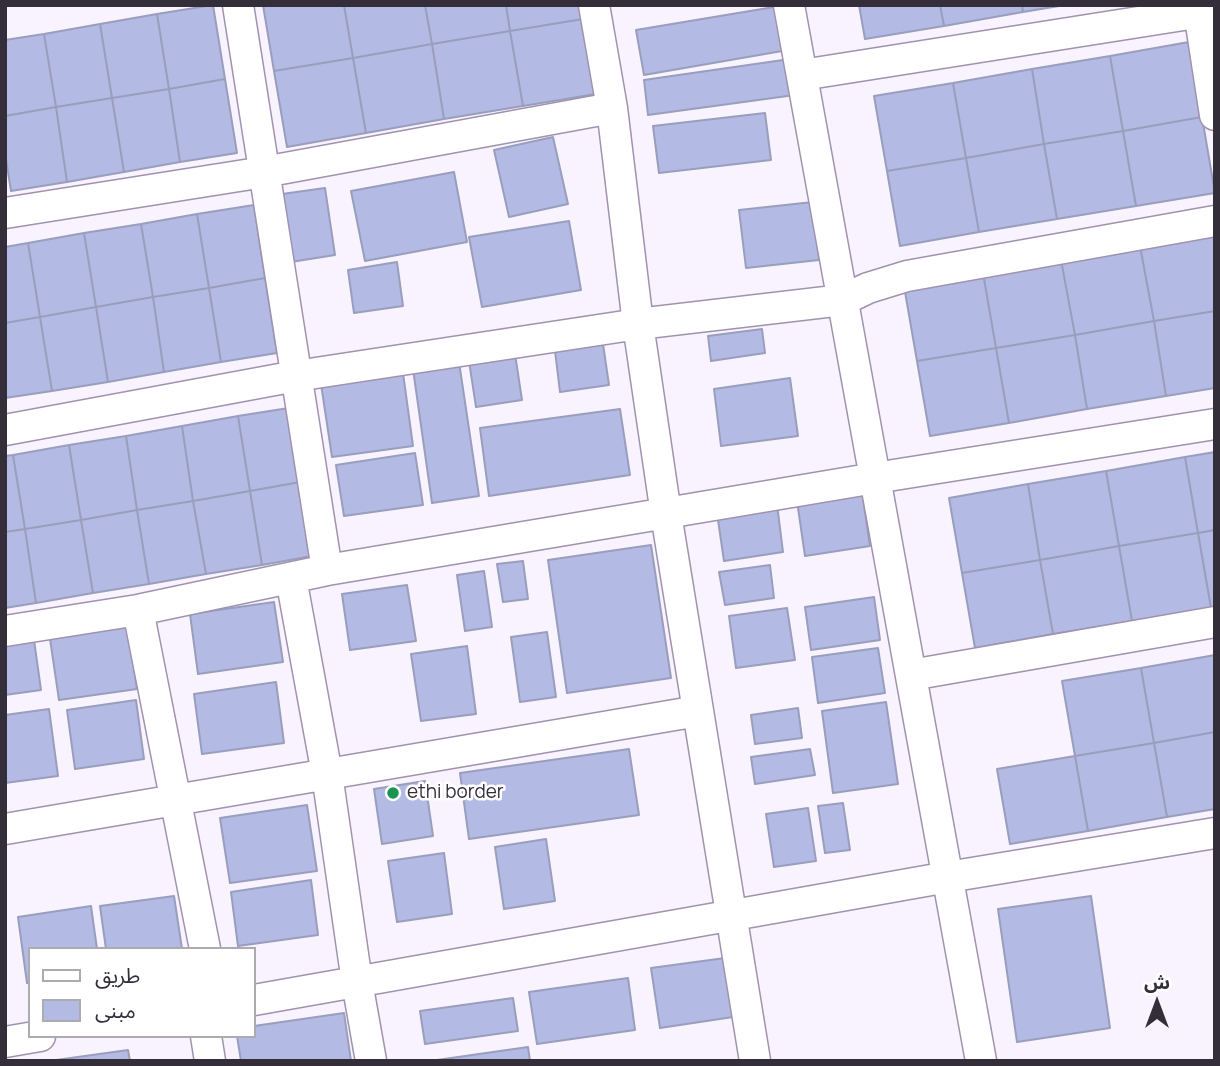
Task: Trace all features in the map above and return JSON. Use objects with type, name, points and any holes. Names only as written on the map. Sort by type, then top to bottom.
[{"type":"street","points":[[238,5],[327,570]]},
{"type":"street","points":[[594,5],[612,108],[638,324],[666,514],[755,1061]]},
{"type":"street","points":[[789,5],[981,1061]]},
{"type":"street","points":[[802,75],[1204,9],[1215,115]]},
{"type":"street","points":[[5,213],[264,172],[612,108]]},
{"type":"street","points":[[5,430],[296,376],[638,324],[843,300],[868,288],[907,276],[1215,220]]},
{"type":"street","points":[[5,631],[138,610],[327,570],[1215,424]]},
{"type":"street","points":[[291,578],[327,774],[371,1061]]},
{"type":"street","points":[[138,610],[205,947]]},
{"type":"street","points":[[911,675],[1215,622]]},
{"type":"street","points":[[5,829],[698,711]]},
{"type":"street","points":[[256,1000],[948,877],[1215,833]]},
{"type":"street","points":[[5,1042],[28,1038]]},
{"type":"street","points":[[206,1038],[210,1061]]},
{"type":"building","points":[[213,5],[225,79],[169,89],[157,14]]},
{"type":"building","points":[[263,5],[344,5],[353,58],[274,71]]},
{"type":"building","points":[[344,5],[425,5],[432,44],[353,58]]},
{"type":"building","points":[[425,5],[506,5],[510,31],[432,44]]},
{"type":"building","points":[[506,5],[587,5],[589,18],[510,31]]},
{"type":"building","points":[[859,5],[940,5],[944,26],[865,39]]},
{"type":"building","points":[[940,5],[1022,5],[1023,12],[944,26]]},
{"type":"building","points":[[1022,5],[1065,5],[1023,12]]},
{"type":"building","points":[[780,6],[788,50],[644,75],[636,30]]},
{"type":"building","points":[[157,14],[169,89],[112,98],[100,24]]},
{"type":"building","points":[[589,18],[602,93],[523,106],[510,31]]},
{"type":"building","points":[[100,24],[112,98],[56,107],[44,34]]},
{"type":"building","points":[[510,31],[523,106],[444,119],[432,44]]},
{"type":"building","points":[[44,34],[56,107],[5,116],[5,40]]},
{"type":"building","points":[[1189,42],[1202,117],[1123,131],[1110,56]]},
{"type":"building","points":[[432,44],[444,119],[366,133],[353,58]]},
{"type":"building","points":[[1110,56],[1123,131],[1044,144],[1032,69]]},
{"type":"building","points":[[353,58],[366,133],[287,147],[274,71]]},
{"type":"building","points":[[790,59],[795,95],[648,115],[644,80]]},
{"type":"building","points":[[1032,69],[1044,144],[966,158],[953,83]]},
{"type":"building","points":[[225,79],[237,153],[180,162],[169,89]]},
{"type":"building","points":[[953,83],[966,158],[887,171],[874,96]]},
{"type":"building","points":[[169,89],[180,162],[124,172],[112,98]]},
{"type":"building","points":[[112,98],[124,172],[67,182],[56,107]]},
{"type":"building","points":[[56,107],[67,182],[11,191],[5,153],[5,116]]},
{"type":"building","points":[[765,113],[771,160],[659,173],[653,126]]},
{"type":"building","points":[[1202,117],[1215,193],[1136,206],[1123,131]]},
{"type":"building","points":[[1123,131],[1136,206],[1057,219],[1044,144]]},
{"type":"building","points":[[553,137],[568,204],[509,217],[494,150]]},
{"type":"building","points":[[1044,144],[1057,219],[979,232],[966,158]]},
{"type":"building","points":[[966,158],[979,232],[900,246],[887,171]]},
{"type":"building","points":[[454,172],[467,242],[365,261],[351,191]]},
{"type":"building","points":[[325,188],[335,255],[291,262],[282,194]]},
{"type":"building","points":[[813,202],[819,260],[746,268],[739,210]]},
{"type":"building","points":[[254,205],[265,278],[209,288],[197,214]]},
{"type":"building","points":[[197,214],[209,288],[153,297],[141,224]]},
{"type":"building","points":[[569,221],[581,290],[482,307],[469,237]]},
{"type":"building","points":[[141,224],[153,297],[96,307],[84,233]]},
{"type":"building","points":[[84,233],[96,307],[40,317],[28,243]]},
{"type":"building","points":[[1215,234],[1215,311],[1154,321],[1140,246]]},
{"type":"building","points":[[28,243],[40,317],[5,323],[5,247]]},
{"type":"building","points":[[1140,246],[1154,321],[1075,335],[1061,260]]},
{"type":"building","points":[[1061,260],[1075,335],[996,348],[983,273]]},
{"type":"building","points":[[397,262],[403,306],[354,313],[348,270]]},
{"type":"building","points":[[983,273],[996,348],[917,361],[904,286]]},
{"type":"building","points":[[265,278],[277,353],[221,362],[209,288]]},
{"type":"building","points":[[209,288],[221,362],[164,372],[153,297]]},
{"type":"building","points":[[153,297],[164,372],[108,382],[96,307]]},
{"type":"building","points":[[96,307],[108,382],[52,391],[40,317]]},
{"type":"building","points":[[1215,311],[1215,388],[1166,396],[1154,321]]},
{"type":"building","points":[[40,317],[52,391],[5,398],[5,323]]},
{"type":"building","points":[[1154,321],[1166,396],[1087,409],[1075,335]]},
{"type":"building","points":[[762,329],[765,353],[711,361],[708,336]]},
{"type":"building","points":[[1075,335],[1087,409],[1009,423],[996,348]]},
{"type":"building","points":[[603,344],[609,385],[560,392],[555,351]]},
{"type":"building","points":[[996,348],[1009,423],[930,436],[917,361]]},
{"type":"building","points":[[515,354],[522,400],[476,407],[469,361]]},
{"type":"building","points":[[459,362],[479,496],[432,503],[413,369]]},
{"type":"building","points":[[403,373],[413,446],[332,457],[321,384]]},
{"type":"building","points":[[790,378],[798,436],[721,446],[714,389]]},
{"type":"building","points":[[295,407],[306,481],[250,491],[238,416]]},
{"type":"building","points":[[620,409],[630,475],[489,496],[480,428]]},
{"type":"building","points":[[238,416],[250,491],[193,501],[182,426]]},
{"type":"building","points":[[182,426],[193,501],[137,510],[126,436]]},
{"type":"building","points":[[126,436],[137,510],[81,520],[69,445]]},
{"type":"building","points":[[69,445],[81,520],[25,529],[13,455]]},
{"type":"building","points":[[1215,452],[1215,530],[1198,533],[1185,457]]},
{"type":"building","points":[[415,453],[423,505],[344,516],[336,465]]},
{"type":"building","points":[[13,455],[25,529],[5,532],[5,456]]},
{"type":"building","points":[[1185,457],[1198,533],[1119,546],[1106,471]]},
{"type":"building","points":[[1106,471],[1119,546],[1040,560],[1028,484]]},
{"type":"building","points":[[306,481],[318,555],[262,565],[250,491]]},
{"type":"building","points":[[1028,484],[1040,560],[962,573],[949,498]]},
{"type":"building","points":[[250,491],[262,565],[206,574],[193,501]]},
{"type":"building","points":[[862,492],[870,546],[805,556],[797,501]]},
{"type":"building","points":[[193,501],[206,574],[149,584],[137,510]]},
{"type":"building","points":[[777,504],[783,552],[724,561],[717,513]]},
{"type":"building","points":[[137,510],[149,584],[93,593],[81,520]]},
{"type":"building","points":[[81,520],[93,593],[36,603],[25,529]]},
{"type":"building","points":[[25,529],[36,603],[5,608],[5,532]]},
{"type":"building","points":[[1215,530],[1215,607],[1211,608],[1198,533]]},
{"type":"building","points":[[1198,533],[1211,608],[1132,621],[1119,546]]},
{"type":"building","points":[[651,545],[671,678],[567,693],[548,560]]},
{"type":"building","points":[[1119,546],[1132,621],[1053,634],[1040,560]]},
{"type":"building","points":[[1040,560],[1053,634],[975,648],[962,573]]},
{"type":"building","points":[[523,561],[528,599],[503,602],[497,564]]},
{"type":"building","points":[[770,565],[774,598],[725,605],[719,572]]},
{"type":"building","points":[[484,571],[492,627],[465,631],[457,575]]},
{"type":"building","points":[[407,585],[416,641],[350,650],[342,594]]},
{"type":"building","points":[[874,597],[880,640],[811,650],[805,607]]},
{"type":"building","points":[[274,602],[283,662],[198,674],[190,614]]},
{"type":"building","points":[[787,608],[795,660],[736,668],[729,616]]},
{"type":"building","points":[[127,621],[137,689],[59,700],[49,632]]},
{"type":"building","points":[[547,632],[556,697],[520,702],[511,637]]},
{"type":"building","points":[[34,640],[41,690],[5,695],[5,644]]},
{"type":"building","points":[[467,646],[476,714],[421,721],[411,654]]},
{"type":"building","points":[[878,648],[885,693],[818,703],[812,657]]},
{"type":"building","points":[[1215,655],[1215,732],[1154,743],[1141,668]]},
{"type":"building","points":[[1141,668],[1154,743],[1075,756],[1062,681]]},
{"type":"building","points":[[276,682],[284,743],[202,754],[194,694]]},
{"type":"building","points":[[136,700],[144,759],[75,769],[67,710]]},
{"type":"building","points":[[886,702],[898,784],[833,793],[822,711]]},
{"type":"building","points":[[798,708],[802,738],[755,744],[751,715]]},
{"type":"building","points":[[49,709],[58,776],[5,783],[5,715]]},
{"type":"building","points":[[1215,732],[1215,809],[1167,817],[1154,743]]},
{"type":"building","points":[[1154,743],[1167,817],[1088,831],[1075,756]]},
{"type":"building","points":[[629,749],[639,815],[469,839],[460,773]]},
{"type":"building","points":[[810,749],[815,775],[755,784],[751,757]]},
{"type":"building","points":[[1075,756],[1088,831],[1010,844],[997,769]]},
{"type":"building","points":[[425,781],[433,836],[382,844],[374,789]]},
{"type":"building","points":[[843,803],[850,850],[825,853],[818,806]]},
{"type":"building","points":[[307,805],[317,871],[230,883],[220,818]]},
{"type":"building","points":[[808,808],[816,861],[774,867],[766,814]]},
{"type":"building","points":[[546,839],[555,901],[504,909],[495,847]]},
{"type":"building","points":[[444,853],[452,914],[397,922],[388,861]]},
{"type":"building","points":[[311,880],[318,935],[238,946],[231,892]]},
{"type":"building","points":[[174,896],[182,947],[106,947],[100,906]]},
{"type":"building","points":[[1091,896],[1110,1028],[1017,1042],[998,909]]},
{"type":"building","points":[[91,906],[97,947],[28,947],[27,983],[18,917]]},
{"type":"building","points":[[725,958],[733,1017],[660,1028],[651,968]]},
{"type":"building","points":[[628,978],[635,1030],[537,1044],[529,992]]},
{"type":"building","points":[[513,998],[518,1031],[425,1044],[420,1011]]},
{"type":"building","points":[[344,1013],[351,1061],[241,1061],[237,1038],[256,1038],[256,1026]]},
{"type":"building","points":[[528,1047],[530,1061],[430,1061]]},
{"type":"building","points":[[128,1050],[130,1061],[49,1061]]},
{"type":"place","name":"ethi border","points":[[393,793]]}]
